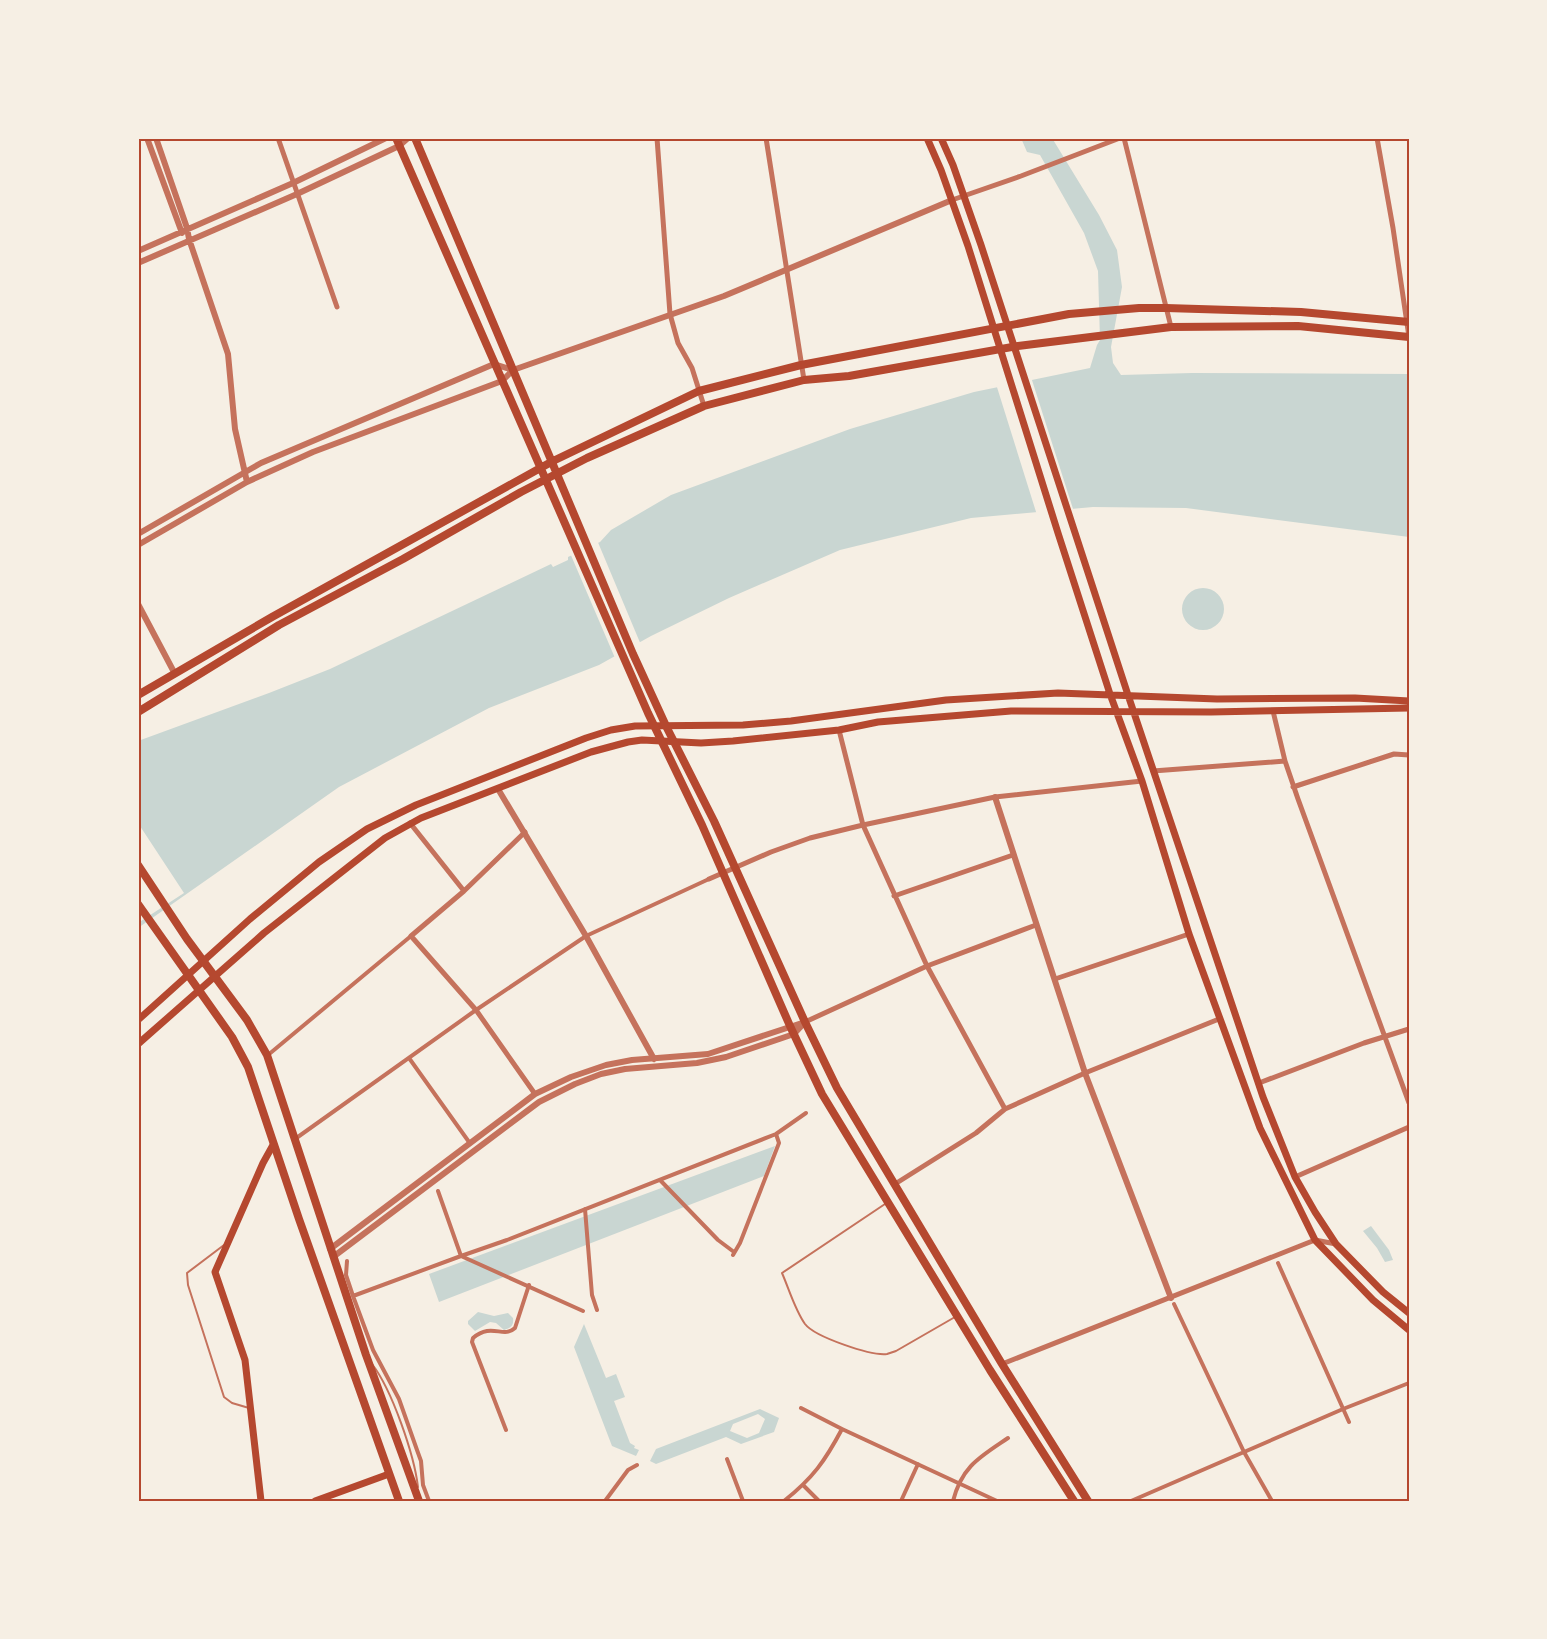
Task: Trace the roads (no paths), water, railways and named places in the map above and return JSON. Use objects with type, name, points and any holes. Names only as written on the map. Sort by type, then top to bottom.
[{"type":"main road","points":[[415,138],[633,654],[837,1088],[1002,1364],[1088,1501]]},
{"type":"main road","points":[[927,138],[968,246],[1058,533],[1110,694],[1142,781],[1190,934],[1260,1128],[1315,1240],[1373,1300],[1409,1330]]},
{"type":"main road","points":[[941,138],[981,245],[1153,771],[1259,1083],[1295,1177],[1336,1244],[1383,1292],[1409,1313]]},
{"type":"main road","points":[[398,142],[654,726],[723,872],[794,1035],[827,1103],[957,1316],[1074,1501]]},
{"type":"main road","points":[[138,695],[272,617],[540,468],[699,391],[801,364],[1089,312],[1166,308],[1301,312],[1408,322]]},
{"type":"main road","points":[[138,712],[279,625],[546,479],[704,406],[804,380],[849,376],[1018,346],[1140,330],[1171,327],[1298,326],[1409,337]]},
{"type":"main road","points":[[138,1020],[319,862],[386,818],[586,738],[624,727],[743,725],[946,700],[1059,693],[1217,699],[1355,698],[1409,701]]},
{"type":"main road","points":[[138,1044],[264,933],[385,838],[410,823],[591,752],[616,745],[640,740],[723,742],[839,729],[878,722],[1011,711],[1273,711],[1409,708]]},
{"type":"main road","points":[[138,865],[187,939],[247,1020],[267,1055],[366,1355],[418,1500]]},
{"type":"main road","points":[[138,904],[232,1037],[248,1066],[273,1145],[399,1501]]},
{"type":"main road","points":[[261,1501],[245,1360],[215,1272],[273,1145]]},
{"type":"main road","points":[[315,1501],[389,1474]]},
{"type":"street","points":[[147,138],[180,232],[189,239]]},
{"type":"street","points":[[156,138],[188,228],[189,239],[228,354],[235,429],[247,482]]},
{"type":"street","points":[[278,138],[337,307]]},
{"type":"street","points":[[138,251],[293,183],[386,138]]},
{"type":"street","points":[[138,263],[297,194],[408,138]]},
{"type":"street","points":[[657,138],[670,314],[678,343],[692,368],[704,406]]},
{"type":"street","points":[[766,138],[804,380]]},
{"type":"street","points":[[138,545],[247,482],[313,452],[502,381],[513,370],[724,296],[952,200],[1122,138],[1171,327]]},
{"type":"street","points":[[1377,138],[1409,337]]},
{"type":"street","points":[[138,534],[244,471],[494,364],[513,370]]},
{"type":"street","points":[[138,604],[174,674]]},
{"type":"street","points":[[1273,711],[1293,787],[1409,1103]]},
{"type":"street","points":[[839,729],[863,825],[894,896],[927,966],[1005,1109]]},
{"type":"street","points":[[1293,787],[1395,754],[1409,755]]},
{"type":"street","points":[[1153,771],[1285,762]]},
{"type":"street","points":[[295,1139],[476,1010],[586,936],[723,872],[810,838],[863,825],[994,797],[1142,781]]},
{"type":"street","points":[[498,789],[586,936],[654,1059]]},
{"type":"street","points":[[994,797],[1085,1073],[1172,1301],[1244,1452],[1272,1501]]},
{"type":"street","points":[[410,823],[464,891]]},
{"type":"street","points":[[267,1055],[464,891],[525,832]]},
{"type":"street","points":[[894,896],[1013,855]]},
{"type":"street","points":[[332,1253],[469,1142],[535,1094],[571,1077],[621,1062],[708,1054],[805,1022],[927,966],[1036,925]]},
{"type":"street","points":[[1054,979],[1190,934]]},
{"type":"street","points":[[411,936],[476,1010],[535,1094]]},
{"type":"street","points":[[895,1184],[975,1133],[1005,1109],[1085,1073],[1219,1019]]},
{"type":"street","points":[[332,1253],[539,1102],[575,1084],[601,1074],[625,1069],[710,1061],[794,1035],[805,1022]]},
{"type":"street","points":[[1259,1083],[1384,1036],[1409,1029]]},
{"type":"street","points":[[409,1058],[469,1142]]},
{"type":"street","points":[[353,1296],[507,1240],[776,1134],[806,1113]]},
{"type":"street","points":[[1295,1177],[1409,1127]]},
{"type":"street","points":[[660,1180],[718,1240],[734,1253],[779,1143],[776,1134]]},
{"type":"street","points":[[438,1191],[461,1256],[584,1311]]},
{"type":"street","points":[[585,1209],[592,1295],[597,1310]]},
{"type":"street","points":[[1002,1364],[1172,1301],[1315,1240],[1336,1244]]},
{"type":"street","points":[[346,1261],[346,1275],[373,1350],[399,1399],[417,1450],[422,1468],[423,1485],[429,1501]]},
{"type":"street","points":[[1278,1263],[1349,1422]]},
{"type":"street","points":[[506,1430],[472,1342],[473,1338],[487,1330],[495,1329],[504,1333],[515,1329],[529,1286]]},
{"type":"street","points":[[1131,1501],[1343,1409],[1409,1383]]},
{"type":"street","points":[[801,1408],[997,1501]]},
{"type":"street","points":[[784,1501],[804,1486],[825,1462],[842,1429]]},
{"type":"street","points":[[953,1501],[958,1483],[978,1458],[1008,1438]]},
{"type":"street","points":[[727,1459],[743,1501]]},
{"type":"street","points":[[901,1501],[918,1464]]},
{"type":"street","points":[[605,1501],[627,1470],[637,1465]]},
{"type":"street","points":[[804,1486],[819,1501]]},
{"type":"lane","points":[[888,1203],[782,1273],[801,1317],[807,1326],[828,1338],[865,1350],[887,1354],[957,1316]]},
{"type":"lane","points":[[229,1241],[187,1273],[187,1279],[224,1397],[232,1403],[250,1408]]}]
